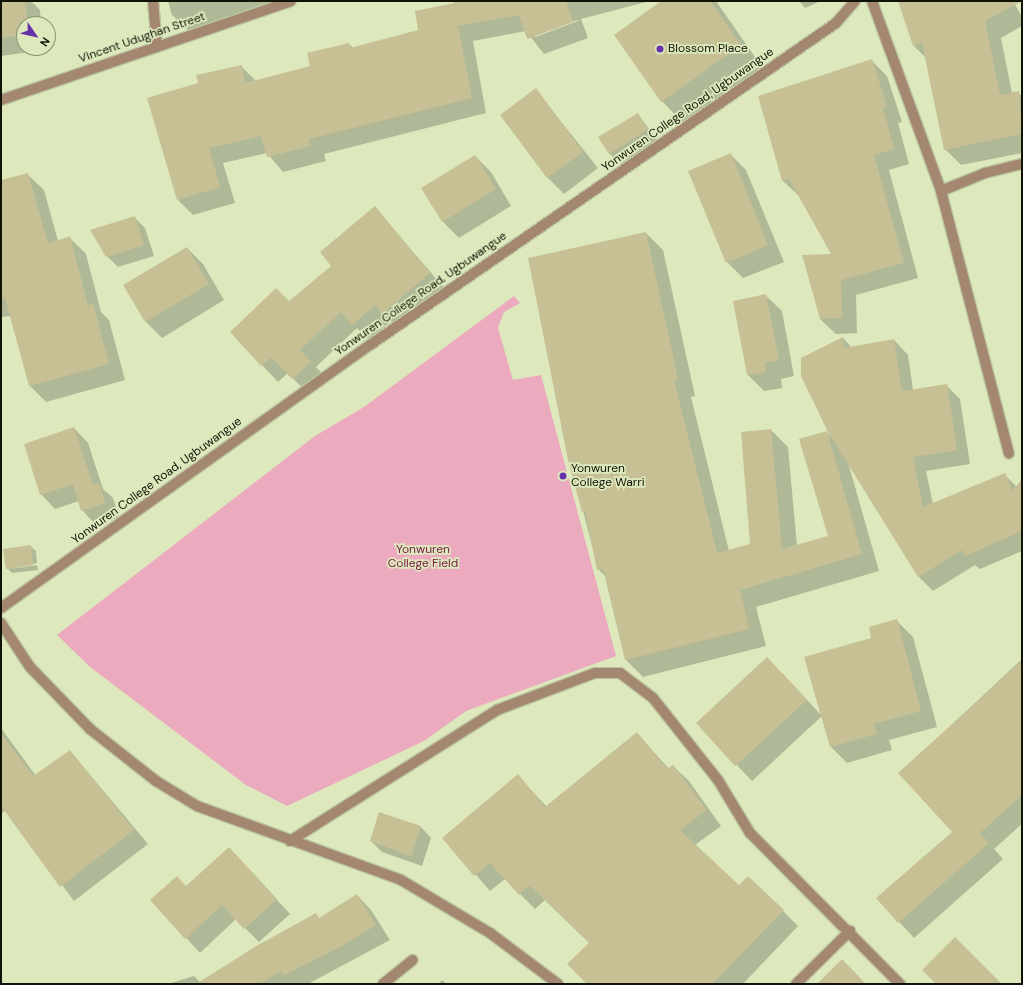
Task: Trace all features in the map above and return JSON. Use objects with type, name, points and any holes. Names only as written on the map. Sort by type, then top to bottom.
[{"type":"street","points":[[153,1],[156,46]]},
{"type":"street","name":"Vincent Udughan Street","points":[[1,100],[291,1]]},
{"type":"street","name":"Yonwuren College Road, Ugbuwangue","points":[[1,608],[370,345],[836,23],[855,1]]},
{"type":"street","points":[[872,1],[941,191],[1009,453]]},
{"type":"street","points":[[941,191],[985,173],[1022,164]]},
{"type":"street","points":[[1,623],[30,667],[124,758],[197,806],[420,890],[490,933],[558,984]]},
{"type":"street","points":[[290,841],[497,710],[595,673],[620,673],[653,698],[718,780],[750,833],[850,931],[900,984]]},
{"type":"street","points":[[796,984],[850,931]]},
{"type":"street","points":[[383,984],[413,960]]},
{"type":"green space","name":"Yonwuren College Field","points":[[514,296],[520,303],[504,312],[498,328],[513,380],[541,375],[616,656],[466,711],[424,741],[287,806],[246,785],[90,667],[57,635],[315,436],[364,407]]},
{"type":"building","points":[[1,1],[25,1],[27,16],[16,16],[16,36],[1,38]]},
{"type":"building","points":[[464,1],[566,1],[573,22],[527,39],[519,15],[458,26],[472,98],[309,139],[311,146],[267,157],[261,136],[209,148],[220,187],[177,200],[147,98],[198,83],[196,75],[242,65],[245,83],[310,66],[307,53],[349,43],[350,48],[418,30],[415,11]]},
{"type":"building","points":[[661,1],[710,1],[741,45],[661,102],[614,35]]},
{"type":"building","points":[[898,1],[1022,1],[985,21],[1000,95],[1019,91],[1022,134],[944,150],[922,43],[913,46]]},
{"type":"building","points":[[872,59],[887,107],[883,108],[894,149],[874,155],[904,263],[841,280],[842,318],[820,319],[802,255],[831,254],[789,179],[782,181],[758,96]]},
{"type":"building","points":[[536,88],[583,152],[547,178],[500,115]]},
{"type":"building","points":[[638,113],[648,129],[609,154],[598,137]]},
{"type":"building","points":[[731,153],[768,245],[726,263],[688,171]]},
{"type":"building","points":[[475,155],[496,189],[442,222],[421,188]]},
{"type":"building","points":[[28,173],[48,244],[70,236],[88,306],[93,303],[109,364],[29,386],[5,298],[1,299],[1,180]]},
{"type":"building","points":[[375,206],[430,273],[382,314],[375,305],[352,325],[341,312],[300,350],[311,362],[292,379],[271,357],[261,366],[230,332],[276,288],[289,301],[331,266],[320,252]]},
{"type":"building","points":[[135,216],[144,245],[106,257],[90,230]]},
{"type":"building","points":[[646,232],[678,379],[674,380],[717,553],[750,544],[741,432],[771,429],[782,549],[828,536],[799,439],[827,431],[862,554],[740,590],[749,629],[625,660],[603,569],[597,570],[585,511],[582,512],[568,460],[528,258]]},
{"type":"building","points":[[187,247],[209,284],[145,322],[123,285]]},
{"type":"building","points":[[766,294],[779,360],[765,363],[766,372],[747,375],[733,301]]},
{"type":"building","points":[[843,337],[844,348],[894,339],[902,391],[947,384],[957,450],[913,457],[923,507],[1005,473],[1012,491],[1022,479],[1022,531],[965,556],[962,550],[918,577],[828,432],[801,376],[801,358]]},
{"type":"building","points":[[74,427],[93,485],[99,483],[105,503],[81,511],[73,484],[40,495],[24,444]]},
{"type":"building","points":[[31,545],[33,565],[6,569],[3,549]]},
{"type":"building","points":[[897,619],[921,711],[874,724],[877,734],[830,747],[804,657],[871,638],[869,627]]},
{"type":"building","points":[[767,657],[807,700],[735,766],[696,723]]},
{"type":"building","points":[[1022,661],[1022,795],[980,833],[989,843],[898,923],[876,898],[952,832],[898,773]]},
{"type":"building","points":[[637,732],[667,769],[673,765],[707,810],[680,830],[739,885],[748,876],[784,910],[712,984],[587,984],[567,964],[589,943],[529,885],[519,895],[490,863],[474,876],[442,838],[518,774],[545,807]]},
{"type":"building","points":[[1,733],[33,776],[70,750],[134,830],[60,887],[1,806]]},
{"type":"building","points":[[379,812],[421,826],[411,856],[370,841]]},
{"type":"building","points":[[229,847],[277,899],[244,929],[222,905],[185,939],[150,900],[177,876],[186,886]]},
{"type":"building","points":[[357,894],[376,925],[342,946],[284,975],[281,971],[259,984],[196,984],[258,945],[316,913],[319,918]]},
{"type":"building","points":[[955,937],[1002,984],[936,984],[922,970]]},
{"type":"building","points":[[842,959],[866,984],[817,984]]},
{"type":"place","name":"Blossom Place","points":[[660,49]]},
{"type":"place","name":"Yonwuren College Warri","points":[[563,476]]}]
